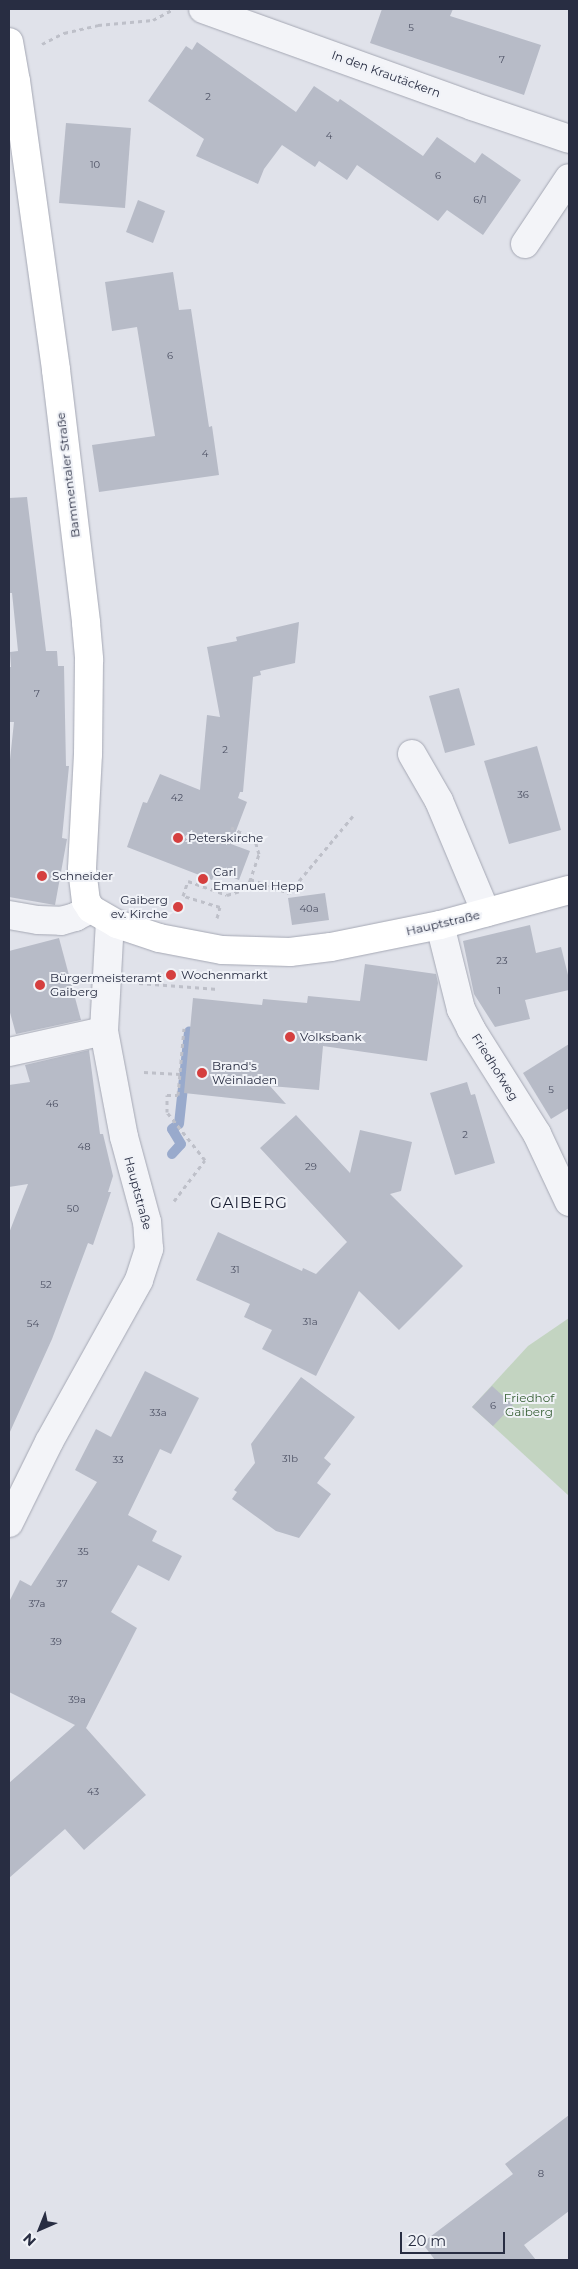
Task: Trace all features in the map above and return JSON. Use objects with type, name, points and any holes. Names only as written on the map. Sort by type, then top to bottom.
[{"type":"main road","name":"Bammentaler Straße","points":[[9,42],[56,370],[86,623],[89,660],[88,754],[82,869],[86,901],[100,915]]},
{"type":"main road","name":"Hauptstraße","points":[[100,915],[146,934],[191,945],[260,952],[290,952],[331,947],[440,925],[569,890]]},
{"type":"street","name":"In den Krautäckern","points":[[203,9],[569,139]]},
{"type":"street","points":[[525,244],[569,178]]},
{"type":"street","points":[[412,754],[439,801],[486,913]]},
{"type":"street","points":[[9,915],[38,920],[61,921],[74,917],[100,915]]},
{"type":"street","name":"Hauptstraße","points":[[9,1523],[49,1442],[139,1280],[149,1249],[147,1222],[124,1137],[104,1032],[100,915]]},
{"type":"street","name":"Friedhofweg","points":[[440,925],[450,972],[463,1014],[558,1151],[569,1202]]},
{"type":"street","points":[[9,1052],[104,1032]]},
{"type":"path","points":[[16,81],[32,55],[41,45],[64,32],[98,25],[153,20],[174,9]]},
{"type":"path","points":[[250,879],[289,893],[352,816]]},
{"type":"path","points":[[213,905],[183,896],[188,881],[228,895],[247,889],[259,854],[255,840],[231,826]]},
{"type":"path","points":[[138,983],[218,989]]},
{"type":"path","points":[[172,1203],[205,1160],[167,1112],[167,1094],[178,1095],[184,1028]]},
{"type":"green space","name":"Friedhof Gaiberg","points":[[569,1318],[569,1496],[472,1407],[528,1346]]},
{"type":"building","points":[[382,9],[453,9],[450,16],[541,45],[524,95],[370,43]]},
{"type":"building","points":[[197,42],[296,112],[314,86],[338,102],[340,99],[423,156],[437,137],[475,163],[482,153],[521,180],[483,235],[447,210],[438,221],[357,165],[347,180],[319,161],[315,167],[282,145],[264,169],[258,184],[196,156],[204,139],[148,101],[186,46],[192,50]]},
{"type":"building","points":[[66,123],[131,128],[125,208],[59,203]]},
{"type":"building","points":[[138,200],[165,211],[153,243],[126,232]]},
{"type":"building","points":[[173,272],[179,310],[191,309],[209,427],[212,426],[219,475],[99,492],[92,445],[155,436],[137,327],[112,331],[105,282]]},
{"type":"building","points":[[27,497],[46,651],[57,651],[58,666],[64,666],[66,766],[69,766],[62,838],[67,839],[55,905],[9,897],[9,769],[14,722],[9,722],[9,667],[11,667],[10,652],[18,651],[12,593],[9,593],[9,498]]},
{"type":"building","points":[[299,622],[295,663],[260,671],[261,675],[253,677],[243,792],[240,792],[238,798],[247,802],[231,844],[250,851],[239,880],[216,871],[212,880],[127,847],[143,802],[147,803],[160,774],[200,790],[207,715],[220,717],[207,647],[237,641],[236,637]]},
{"type":"building","points":[[459,688],[475,745],[445,753],[429,696]]},
{"type":"building","points":[[537,746],[561,830],[509,844],[484,761]]},
{"type":"building","points":[[325,893],[329,920],[292,925],[288,898]]},
{"type":"building","points":[[530,925],[536,953],[561,947],[569,979],[569,990],[525,1000],[530,1019],[495,1027],[474,994],[463,941]]},
{"type":"building","name":"Bürgermeisteramt Gaiberg","points":[[59,938],[81,1020],[16,1034],[9,1009],[9,951]]},
{"type":"building","points":[[365,964],[436,974],[438,983],[427,1061],[323,1046],[319,1090],[270,1086],[286,1104],[184,1093],[193,998],[262,1005],[263,999],[307,1003],[308,996],[360,1001]]},
{"type":"building","points":[[569,1044],[569,1108],[551,1119],[523,1073]]},
{"type":"building","points":[[89,1050],[100,1134],[103,1134],[113,1176],[108,1192],[111,1192],[93,1245],[88,1243],[52,1339],[9,1434],[9,1233],[28,1184],[9,1187],[9,1085],[30,1082],[25,1065]]},
{"type":"building","points":[[467,1082],[471,1095],[475,1094],[495,1163],[455,1175],[430,1093]]},
{"type":"building","points":[[296,1115],[350,1173],[360,1130],[412,1142],[401,1191],[390,1194],[463,1266],[399,1330],[359,1291],[316,1376],[262,1349],[272,1330],[244,1317],[250,1304],[196,1280],[218,1232],[302,1271],[303,1268],[316,1274],[347,1242],[260,1148]]},
{"type":"building","points":[[145,1371],[199,1398],[171,1454],[160,1449],[128,1515],[157,1531],[152,1541],[182,1556],[169,1581],[138,1565],[111,1612],[137,1628],[86,1728],[146,1795],[84,1850],[65,1829],[9,1878],[9,1783],[75,1725],[9,1692],[9,1602],[20,1580],[31,1586],[97,1482],[75,1470],[96,1429],[111,1437]]},
{"type":"building","points":[[301,1377],[355,1417],[324,1458],[331,1464],[317,1483],[331,1494],[299,1538],[276,1531],[232,1499],[237,1492],[234,1490],[255,1463],[251,1444]]},
{"type":"building","points":[[492,1386],[513,1405],[493,1426],[472,1407]]},
{"type":"building","points":[[569,2115],[569,2211],[524,2245],[536,2260],[435,2260],[422,2243],[513,2174],[505,2164]]},
{"type":"waterway","points":[[179,1124],[189,1032]]},
{"type":"waterway","points":[[172,1154],[181,1144],[172,1129],[175,1127]]},
{"type":"place","name":"Peterskirche","points":[[178,838]]},
{"type":"place","name":"Schneider","points":[[42,876]]},
{"type":"place","name":"Carl Emanuel Hepp","points":[[203,879]]},
{"type":"place","name":"Gaiberg ev. Kirche","points":[[178,907]]},
{"type":"place","name":"Wochenmarkt","points":[[171,975]]},
{"type":"place","name":"Bürgermeisteramt Gaiberg","points":[[40,985]]},
{"type":"place","name":"Volksbank","points":[[290,1037]]},
{"type":"place","name":"Brand's Weinladen","points":[[202,1073]]},
{"type":"district","name":"GAIBERG","points":[[249,1203]]}]
